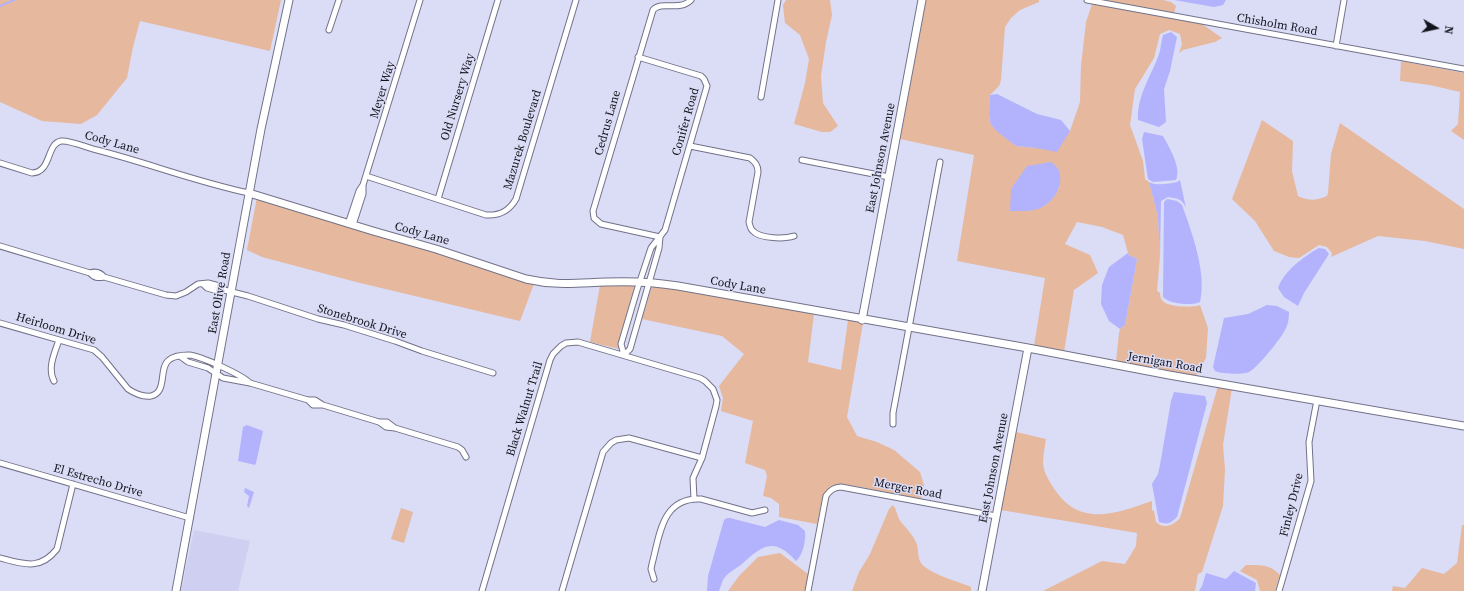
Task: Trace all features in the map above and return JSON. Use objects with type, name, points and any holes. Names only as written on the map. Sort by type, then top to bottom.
[{"type":"street","name":"East Olive Road","points":[[176,591],[218,365],[228,291],[289,0]]},
{"type":"street","points":[[329,30],[339,0]]},
{"type":"street","name":"Meyer Way","points":[[351,224],[363,194],[363,185],[420,0]]},
{"type":"street","name":"Old Nursery Way","points":[[438,199],[498,0]]},
{"type":"street","name":"Mazurek Boulevard","points":[[366,176],[492,215],[503,213],[513,205],[576,0]]},
{"type":"street","name":"Cedrus Lane","points":[[660,237],[604,225],[597,222],[593,215],[593,211],[638,57],[655,6],[658,3],[667,1],[681,5],[686,4],[691,0]]},
{"type":"street","points":[[761,96],[778,0]]},
{"type":"street","name":"East Johnson Avenue","points":[[862,320],[922,0]]},
{"type":"street","name":"Chisholm Road","points":[[1087,0],[1464,69]]},
{"type":"street","points":[[1336,46],[1344,0]]},
{"type":"street","name":"Conifer Road","points":[[624,355],[622,344],[640,282],[651,248],[665,230],[707,90],[706,82],[700,76],[638,57]]},
{"type":"street","name":"Cody Lane","points":[[0,163],[32,173],[36,172],[44,167],[55,145],[65,142],[107,153],[219,187],[249,193],[436,249],[526,279],[541,282],[571,284],[640,282],[678,286],[862,320]]},
{"type":"street","points":[[690,146],[750,158],[754,161],[758,168],[758,172],[749,222],[750,227],[753,231],[760,235],[781,239],[794,236]]},
{"type":"street","points":[[802,160],[889,177]]},
{"type":"street","points":[[893,424],[893,413],[940,162]]},
{"type":"street","name":"Conifer Road","points":[[624,355],[630,349],[659,248],[660,237]]},
{"type":"street","name":"Stonebrook Drive","points":[[0,246],[90,273],[99,278],[104,277],[166,295],[176,296],[186,292],[198,284],[203,284],[207,288],[221,292],[228,291],[248,296],[318,319],[344,324],[493,374]]},
{"type":"street","name":"Jernigan Road","points":[[862,320],[1028,348],[1169,375],[1464,426]]},
{"type":"street","name":"Heirloom Drive","points":[[0,323],[94,350],[102,357],[128,389],[145,396],[154,395],[160,388],[167,362],[173,357],[181,357]]},
{"type":"street","points":[[54,381],[51,374],[51,368],[59,340]]},
{"type":"street","name":"Black Walnut Trail","points":[[482,591],[553,354],[561,346],[572,342],[578,342],[700,378],[710,385],[715,394],[716,406],[702,458],[693,478],[694,499]]},
{"type":"street","name":"East Johnson Avenue","points":[[982,591],[1028,348]]},
{"type":"street","points":[[181,357],[190,355],[218,365],[241,376],[250,383]]},
{"type":"street","points":[[181,357],[188,362],[208,368],[223,378],[232,381],[250,383],[308,400],[313,405],[323,405],[379,422],[386,427],[396,428],[458,447],[462,450],[466,457]]},
{"type":"street","name":"Finley Drive","points":[[1279,591],[1310,485],[1312,473],[1309,442],[1317,400]]},
{"type":"street","points":[[562,591],[604,452],[611,443],[616,440],[629,438],[702,458]]},
{"type":"street","name":"El Estrecho Drive","points":[[0,463],[190,518]]},
{"type":"street","points":[[0,558],[33,565],[47,560],[52,555],[57,549],[73,484]]},
{"type":"street","name":"Merger Road","points":[[808,591],[825,503],[828,492],[836,487],[996,516]]},
{"type":"street","points":[[654,579],[651,570],[652,564],[664,520],[673,507],[686,500],[694,499],[705,500],[752,513],[765,510]]},
{"type":"shaded area","points":[[0,0],[281,0],[270,51],[140,21],[127,78],[97,115],[81,124],[42,121],[0,102]]},
{"type":"shaded area","points":[[786,0],[830,0],[832,15],[821,76],[823,103],[838,126],[830,132],[822,132],[794,124],[805,83],[809,59],[800,35],[785,23],[783,5]]},
{"type":"shaded area","points":[[925,0],[1039,0],[1039,2],[1020,10],[1011,18],[1005,27],[1001,80],[999,86],[990,95],[989,115],[991,125],[1016,146],[1036,148],[1070,131],[1080,102],[1081,66],[1086,22],[1092,4],[1202,24],[1222,38],[1215,42],[1183,50],[1179,53],[1182,44],[1180,34],[1169,30],[1160,34],[1154,58],[1135,89],[1130,125],[1143,161],[1145,179],[1149,182],[1158,216],[1160,256],[1157,291],[1160,293],[1162,300],[1167,304],[1182,306],[1200,305],[1208,328],[1206,358],[1196,376],[1116,362],[1119,333],[1120,329],[1125,325],[1137,259],[1129,255],[1123,235],[1102,227],[1077,222],[1065,244],[1090,255],[1098,273],[1074,290],[1064,352],[1034,346],[1045,278],[957,261],[974,155],[900,139]],"holes":[[[1060,186],[1051,201],[1044,206],[1028,211]]]},
{"type":"shaded area","points":[[1103,0],[1163,0],[1171,2],[1176,6],[1174,13]]},
{"type":"shaded area","points":[[1401,61],[1464,73],[1464,140],[1451,131],[1458,124],[1460,92],[1430,85],[1400,81]]},
{"type":"shaded area","points":[[1262,120],[1293,141],[1292,171],[1298,196],[1312,200],[1327,196],[1331,154],[1340,123],[1464,209],[1464,249],[1425,241],[1378,236],[1331,257],[1332,253],[1327,247],[1319,245],[1299,258],[1289,257],[1274,251],[1255,221],[1232,199]]},
{"type":"shaded area","points":[[257,197],[534,284],[520,321],[356,282],[262,257],[247,250]]},
{"type":"shaded area","points":[[600,285],[635,285],[618,343],[619,349],[590,342]]},
{"type":"shaded area","points":[[652,286],[677,289],[814,314],[808,362],[841,370],[848,320],[863,323],[847,417],[857,436],[877,442],[894,450],[920,472],[924,485],[921,499],[842,484],[830,487],[823,495],[817,524],[779,517],[779,504],[771,498],[763,496],[767,476],[765,470],[745,463],[753,421],[721,411],[723,398],[719,386],[744,354],[722,336],[642,319]]},
{"type":"shaded area","points":[[1218,386],[1232,388],[1223,445],[1225,469],[1223,506],[1202,572],[1198,574],[1195,591],[1043,591],[1102,561],[1125,564],[1136,546],[1137,533],[1001,510],[1016,432],[1046,439],[1043,466],[1047,476],[1055,490],[1065,502],[1076,509],[1088,513],[1113,513],[1152,501],[1152,510],[1154,511],[1156,522],[1163,526],[1169,526],[1180,518]]},
{"type":"shaded area","points":[[893,505],[900,520],[916,542],[921,563],[930,571],[971,587],[971,591],[852,591],[859,572],[870,554],[889,509]]},
{"type":"shaded area","points":[[401,508],[413,512],[404,543],[391,539]]},
{"type":"shaded area","points":[[1462,525],[1464,525],[1464,591],[1392,591],[1393,586],[1405,588],[1422,568],[1444,574],[1457,563]]},
{"type":"shaded area","points":[[194,530],[250,541],[238,591],[181,591]]},
{"type":"shaded area","points":[[780,553],[808,574],[805,591],[728,591],[739,576],[758,557]]},
{"type":"shaded area","points":[[1246,565],[1269,567],[1276,571],[1280,575],[1275,591],[1260,591],[1257,580],[1240,571]]},
{"type":"water","points":[[1174,0],[1226,0],[1223,5],[1214,7]]},
{"type":"water","points":[[1171,32],[1177,37],[1170,71],[1164,89],[1166,122],[1159,127],[1138,120],[1138,111],[1142,95],[1159,54],[1163,35]]},
{"type":"water","points":[[997,94],[1037,114],[1061,120],[1070,131],[1057,152],[1016,146],[1000,134],[991,125],[989,115],[990,95]]},
{"type":"water","points":[[1144,132],[1163,136],[1176,164],[1176,180],[1153,182],[1148,179],[1142,139]]},
{"type":"water","points":[[1051,162],[1058,169],[1060,176],[1058,191],[1052,200],[1040,208],[1028,211],[1010,211],[1011,189],[1027,166]]},
{"type":"water","points":[[1180,180],[1186,208],[1181,201],[1176,199],[1168,197],[1161,201],[1160,256],[1158,216],[1149,182],[1165,184],[1175,183]]},
{"type":"water","points":[[1167,199],[1177,201],[1182,205],[1194,240],[1202,279],[1200,302],[1186,304],[1175,303],[1163,297],[1164,202]]},
{"type":"water","points":[[1319,248],[1325,249],[1329,254],[1304,293],[1298,306],[1284,297],[1278,288],[1289,270]]},
{"type":"water","points":[[1128,253],[1137,259],[1125,325],[1120,329],[1109,321],[1101,304],[1102,285],[1109,267]]},
{"type":"water","points":[[1267,305],[1277,306],[1289,312],[1286,328],[1274,347],[1263,360],[1249,372],[1232,374],[1215,371],[1213,367],[1224,318],[1248,314]]},
{"type":"water","points":[[1174,392],[1205,396],[1207,403],[1177,517],[1171,522],[1165,523],[1159,522],[1152,484],[1158,474],[1171,401]]},
{"type":"water","points":[[247,425],[263,431],[255,465],[238,461],[243,427]]},
{"type":"water","points":[[245,488],[254,492],[249,508],[247,506],[249,496],[244,492]]},
{"type":"water","points":[[727,518],[765,527],[779,520],[798,525],[805,531],[802,551],[796,561],[788,553],[775,546],[763,548],[727,575],[723,580],[719,591],[707,591],[708,576],[724,520]]},
{"type":"water","points":[[1234,571],[1256,583],[1255,591],[1199,591],[1206,573],[1226,579]]},
{"type":"waterway","points":[[0,6],[14,0]]}]
